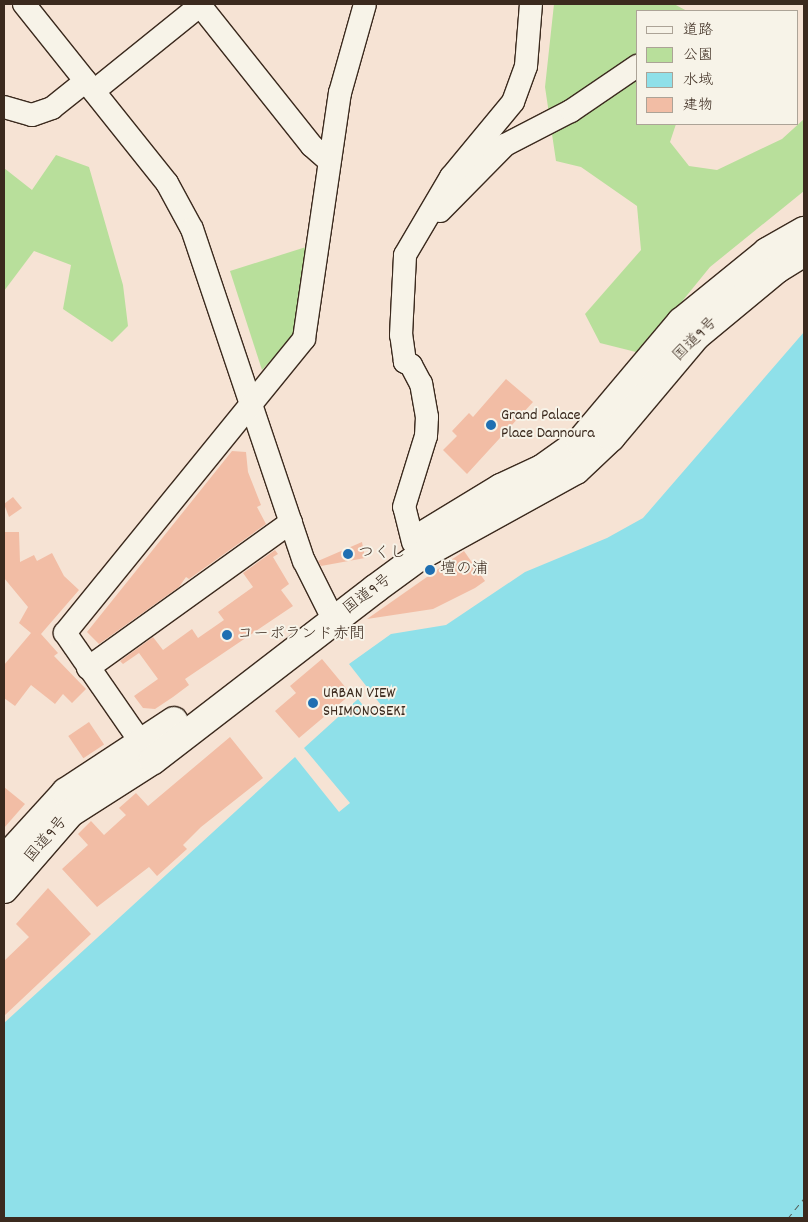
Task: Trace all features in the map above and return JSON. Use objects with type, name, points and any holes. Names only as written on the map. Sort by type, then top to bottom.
[{"type":"highway","name":"国道9号","points":[[4,889],[70,813],[148,751],[330,613],[413,542],[492,492],[558,460],[594,428],[681,322],[767,252],[804,231]]},
{"type":"highway","name":"国道9号","points":[[330,613],[420,556],[576,470],[611,437],[696,336],[777,269],[804,252]]},
{"type":"highway","name":"国道9号","points":[[4,860],[66,792],[148,751]]},
{"type":"street","points":[[24,4],[167,183],[192,229],[291,522],[330,613]]},
{"type":"street","points":[[4,107],[32,115],[52,108],[90,86],[200,4],[312,146],[329,161]]},
{"type":"street","points":[[413,542],[404,507],[426,436],[427,417],[421,384],[411,365],[406,362],[401,317],[406,290],[405,255],[430,208],[513,102],[526,66],[531,4]]},
{"type":"street","points":[[148,751],[65,633],[304,339],[340,93],[365,6]]},
{"type":"street","points":[[430,208],[438,214],[506,145],[571,112],[636,67]]},
{"type":"street","points":[[88,668],[291,522]]},
{"type":"green space","points":[[554,4],[674,4],[685,10],[636,10],[636,125],[676,125],[670,142],[689,166],[717,170],[782,139],[804,119],[804,191],[710,267],[640,353],[600,343],[585,314],[641,250],[637,206],[581,167],[556,161],[545,87]]},
{"type":"green space","points":[[56,155],[89,167],[123,285],[128,326],[112,342],[63,309],[71,265],[34,251],[4,291],[4,168],[32,190]]},
{"type":"green space","points":[[306,247],[293,336],[262,370],[230,271]]},
{"type":"water","points":[[804,332],[804,1218],[4,1218],[4,1023],[295,757],[339,812],[350,803],[304,748],[358,699],[370,714],[381,705],[349,664],[391,634],[446,625],[525,572],[607,538],[643,518]]},
{"type":"building","points":[[506,379],[533,402],[467,474],[443,450],[457,436],[452,431],[469,413],[473,417]]},
{"type":"building","points":[[232,451],[246,452],[248,472],[261,505],[257,507],[266,524],[189,579],[186,577],[179,587],[99,644],[87,632]]},
{"type":"building","points":[[13,497],[22,508],[9,517],[4,504]]},
{"type":"building","points":[[4,532],[19,532],[20,562],[34,555],[37,561],[52,553],[64,576],[79,590],[41,634],[58,653],[54,656],[86,689],[72,703],[63,694],[55,704],[31,685],[15,706],[4,698],[4,665],[31,633],[19,623],[28,607],[4,578]]},
{"type":"building","points":[[362,542],[365,558],[321,566],[318,561]]},
{"type":"building","points":[[275,550],[278,554],[273,557],[289,584],[281,590],[293,606],[185,679],[189,685],[173,697],[155,709],[143,708],[134,696],[158,679],[139,653],[123,664],[120,661],[153,637],[163,650],[192,629],[198,638],[224,620],[218,612],[253,587],[243,573]]},
{"type":"building","points":[[464,551],[485,581],[433,609],[367,619]]},
{"type":"building","name":"URBAN VIEW SHIMONOSEKI","points":[[322,659],[351,694],[299,738],[275,711],[296,693],[290,686]]},
{"type":"building","points":[[89,722],[104,744],[83,758],[68,736]]},
{"type":"building","points":[[230,737],[263,778],[201,827],[183,845],[187,849],[157,876],[149,867],[97,907],[62,869],[88,845],[78,834],[91,821],[104,835],[126,815],[119,808],[136,793],[148,806]]},
{"type":"building","points":[[4,787],[25,804],[4,828]]},
{"type":"building","points":[[48,888],[91,934],[4,1016],[4,961],[29,937],[16,924]]},
{"type":"ferry route","points":[[788,1218],[804,1198]]},
{"type":"place","name":"Grand Palace Place Dannoura","points":[[491,425]]},
{"type":"place","name":"つくし","points":[[348,554]]},
{"type":"place","name":"壇の浦","points":[[430,570]]},
{"type":"place","name":"コーポランド赤間","points":[[227,635]]},
{"type":"place","name":"URBAN VIEW SHIMONOSEKI","points":[[313,703]]}]
